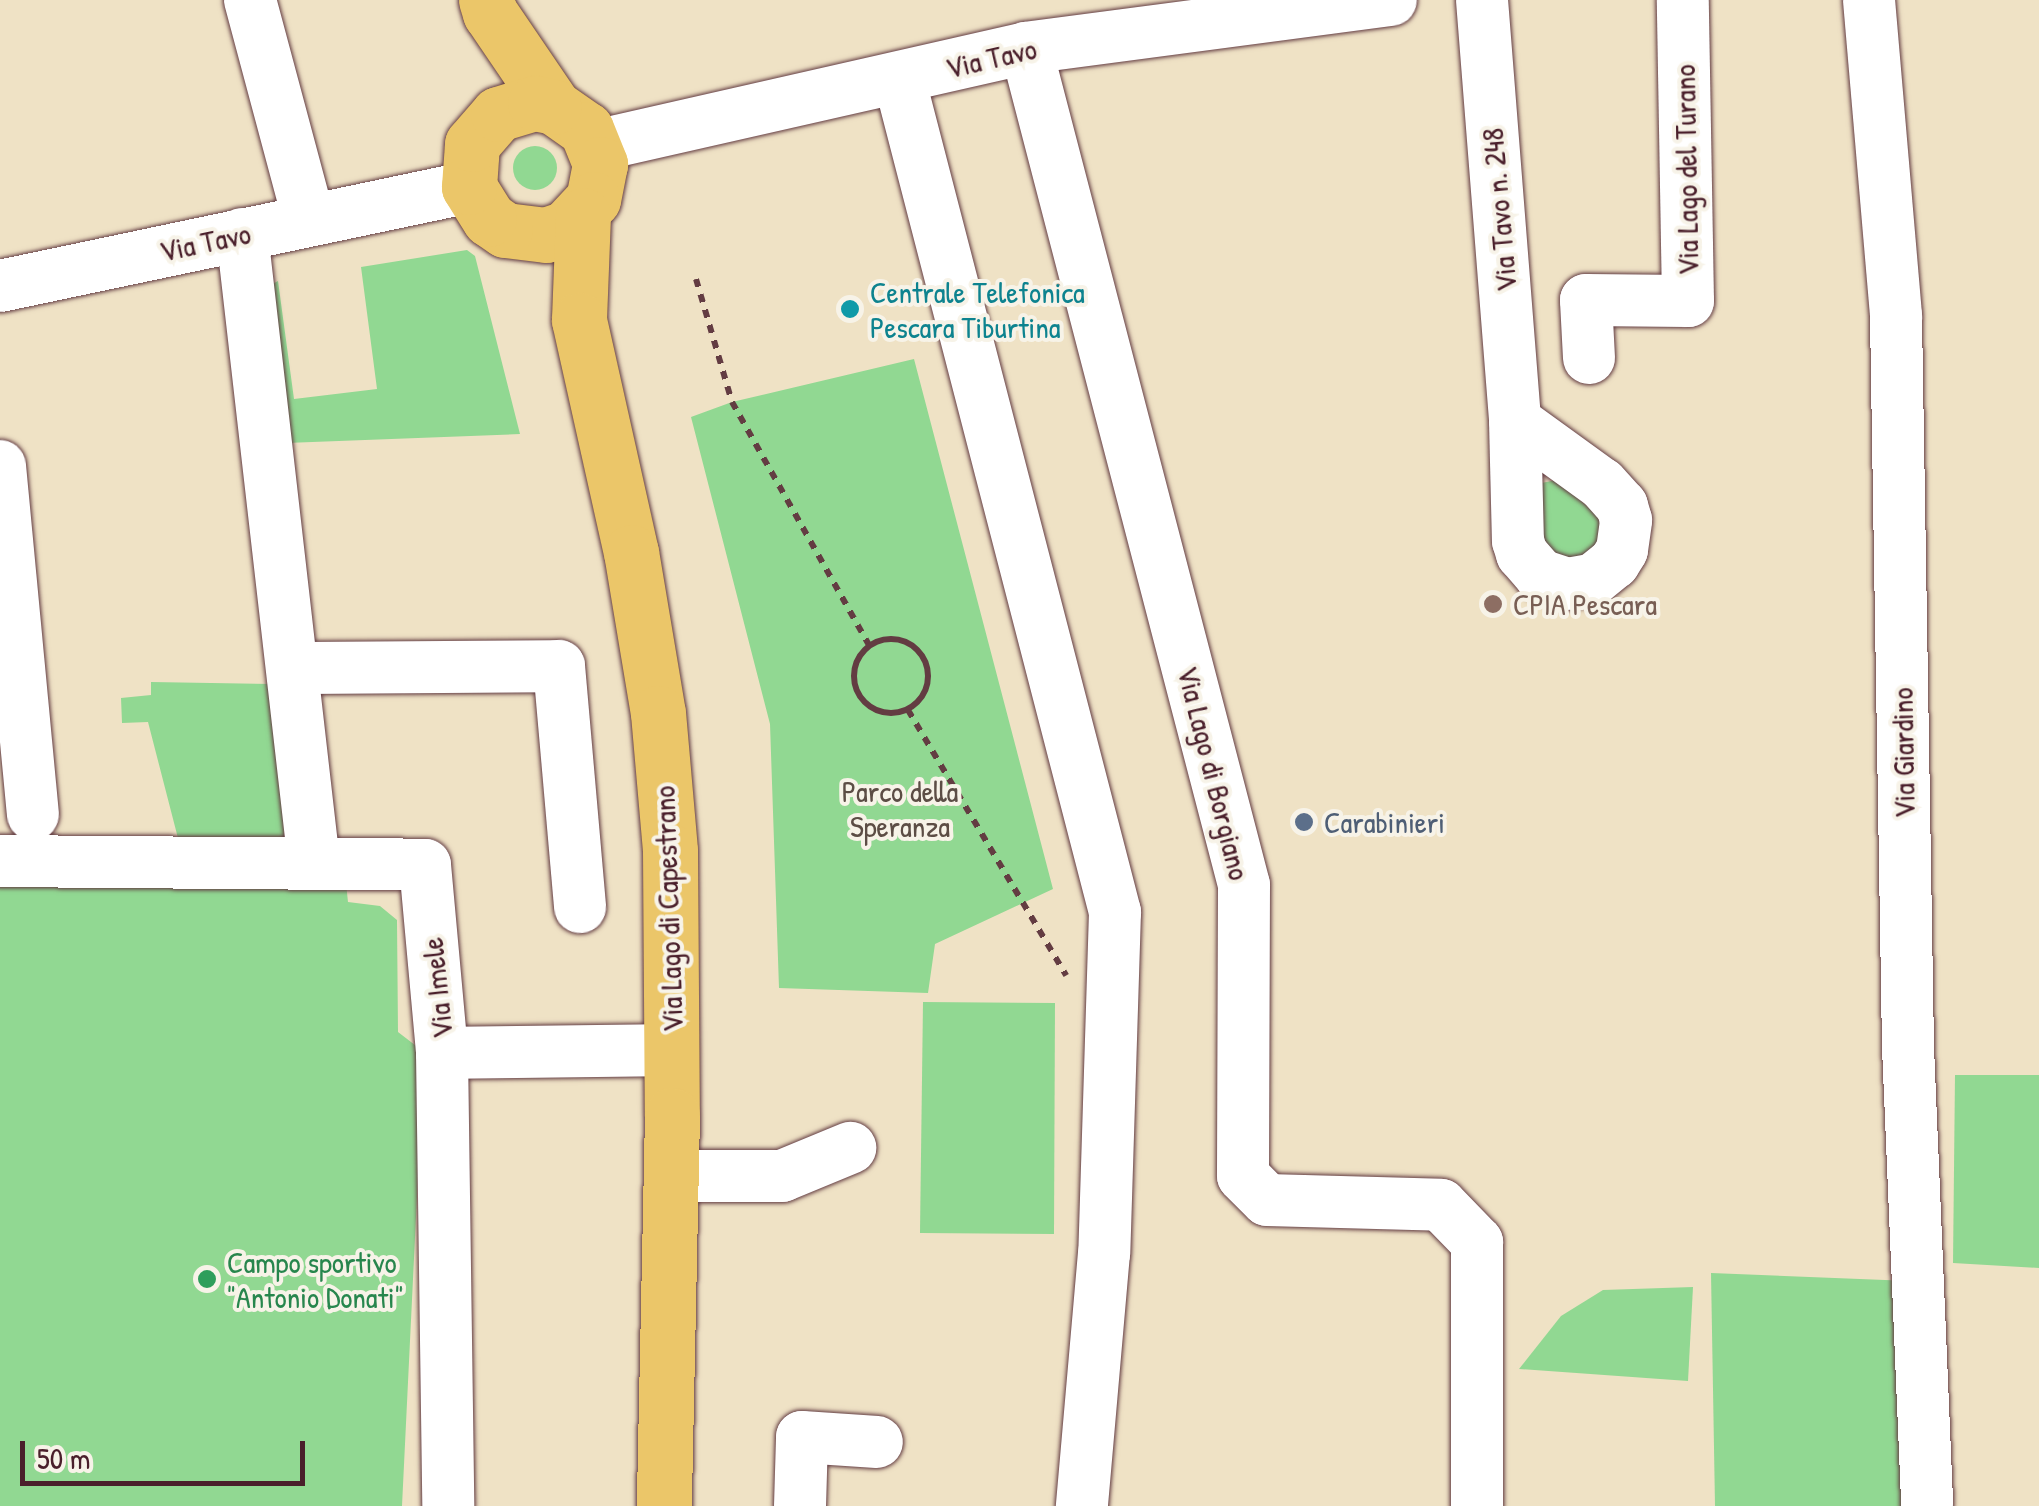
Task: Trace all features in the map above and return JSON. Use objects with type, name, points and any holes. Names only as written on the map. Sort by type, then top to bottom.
[{"type":"main road","points":[[488,7],[554,106],[586,129],[596,146],[599,182],[583,215],[546,236],[524,236],[489,220],[469,187],[470,155],[483,126],[488,7]]},
{"type":"main road","points":[[483,126],[516,106],[554,106]]},
{"type":"main road","name":"Via Lago di Capestrano","points":[[583,215],[580,320],[632,552],[658,713],[670,851],[671,1176],[664,1506]]},
{"type":"main road","name":"Via Lago di Capestrano","points":[[524,236],[580,320]]},
{"type":"street","points":[[250,0],[309,220]]},
{"type":"street","name":"Via Tavo","points":[[596,146],[1026,48],[1391,0]]},
{"type":"street","name":"Via Tavo n. 248","points":[[1482,0],[1516,421]]},
{"type":"street","name":"Via Lago del Turano","points":[[1588,358],[1586,300],[1688,301],[1683,0]]},
{"type":"street","name":"Via Giardino","points":[[1869,0],[1896,316],[1908,1047],[1926,1506]]},
{"type":"street","name":"Via Lago di Borgiano","points":[[1026,48],[1244,886],[1243,1176],[1267,1200],[1441,1205],[1477,1242],[1477,1506]]},
{"type":"street","points":[[899,78],[1115,912],[1104,1253],[1082,1506]]},
{"type":"street","name":"Via Tavo","points":[[0,286],[469,187]]},
{"type":"street","points":[[0,861],[314,863],[242,234]]},
{"type":"street","points":[[0,466],[33,814]]},
{"type":"street","points":[[294,668],[559,666],[580,907]]},
{"type":"street","name":"Via Imele","points":[[314,863],[425,864],[442,1053],[672,1050]]},
{"type":"street","points":[[442,1053],[448,1506]]},
{"type":"street","points":[[671,1176],[782,1176],[850,1148]]},
{"type":"street","points":[[800,1506],[802,1437],[877,1442]]},
{"type":"path","points":[[696,279],[732,402],[869,644]]},
{"type":"path","points":[[894,638],[916,648],[924,657],[928,681],[925,693],[908,710],[884,713],[872,708],[856,690],[855,664],[869,644],[894,638]]},
{"type":"path","points":[[908,710],[1020,904],[1082,999],[1112,999]]},
{"type":"green space","points":[[535,146],[550,153],[557,168],[550,183],[535,190],[520,183],[513,168],[520,153]]},
{"type":"green space","points":[[467,250],[475,256],[520,434],[286,443],[263,289],[278,281],[294,399],[377,389],[361,267]]},
{"type":"green space","name":"Parco della Speranza","points":[[914,359],[1053,889],[935,944],[928,993],[779,988],[770,724],[691,417],[732,402]]},
{"type":"green space","points":[[1556,480],[1599,516],[1601,538],[1580,562],[1541,550],[1537,484]]},
{"type":"green space","name":"Campo sportivo \"Antonio Donati\"","points":[[151,682],[275,684],[285,849],[346,883],[348,902],[380,906],[397,920],[398,1032],[424,1052],[402,1506],[0,1506],[0,844],[180,846],[148,722],[122,723],[121,698],[151,695]]},
{"type":"green space","points":[[923,1002],[1055,1003],[1054,1234],[920,1233]]},
{"type":"green space","points":[[1955,1075],[2039,1075],[2039,1268],[1953,1263]]},
{"type":"green space","points":[[1711,1273],[1910,1281],[1916,1506],[1715,1506]]},
{"type":"green space","points":[[1693,1287],[1688,1381],[1519,1369],[1561,1316],[1603,1290]]},
{"type":"place","name":"Centrale Telefonica Pescara Tiburtina","points":[[850,309]]},
{"type":"place","name":"CPIA Pescara","points":[[1493,604]]},
{"type":"place","name":"Carabinieri","points":[[1304,822]]},
{"type":"place","name":"Campo sportivo \"Antonio Donati\"","points":[[207,1279]]}]
